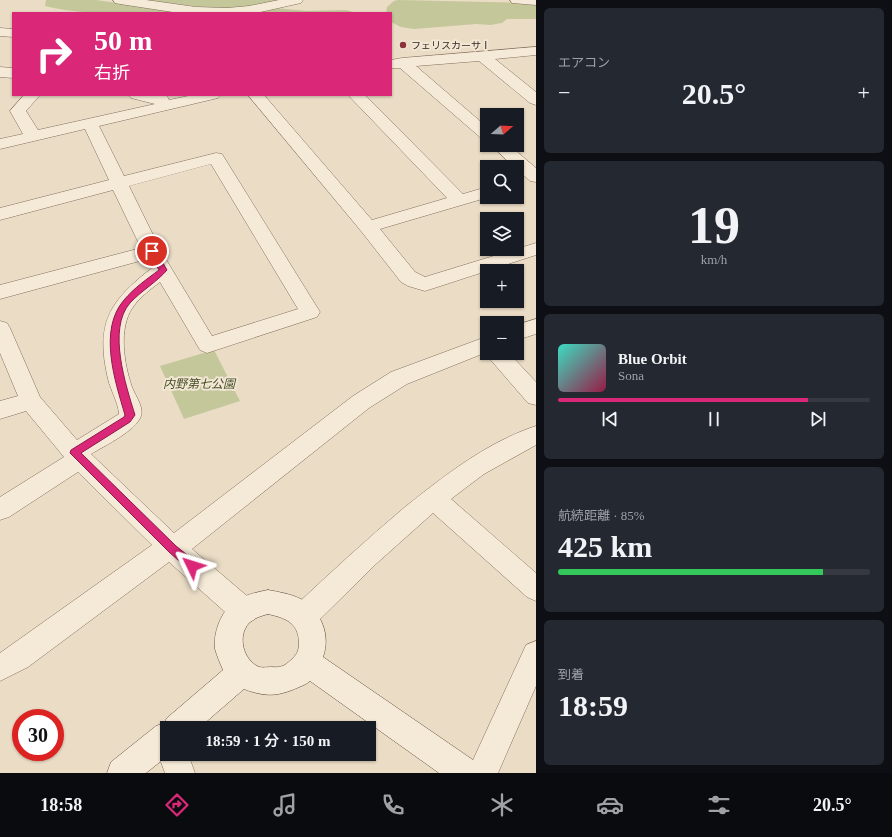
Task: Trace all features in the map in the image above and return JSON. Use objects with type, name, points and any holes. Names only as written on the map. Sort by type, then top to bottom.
[{"type":"street","points":[[120,0],[223,12],[255,9],[296,0]]},
{"type":"street","points":[[517,0],[536,1]]},
{"type":"street","points":[[0,32],[12,33]]},
{"type":"street","points":[[396,63],[536,51]]},
{"type":"street","points":[[482,56],[536,100]]},
{"type":"street","points":[[396,63],[480,129]]},
{"type":"street","points":[[0,72],[12,73]]},
{"type":"street","points":[[31,96],[18,111],[33,136]]},
{"type":"street","points":[[141,96],[161,100],[164,106]]},
{"type":"street","points":[[0,144],[209,96]]},
{"type":"street","points":[[257,96],[368,227],[408,277],[415,282],[425,284],[536,249]]},
{"type":"street","points":[[357,96],[458,200]]},
{"type":"street","points":[[0,214],[120,184],[216,158],[310,312],[207,345],[152,251],[120,184],[90,124]]},
{"type":"street","points":[[507,152],[536,178]]},
{"type":"street","points":[[524,182],[536,178]]},
{"type":"street","points":[[368,227],[480,194]]},
{"type":"street","points":[[0,292],[152,251]]},
{"type":"street","points":[[0,510],[127,420],[130,415],[120,382],[113,342],[116,326],[119,314],[126,302],[163,270]]},
{"type":"street","points":[[524,330],[536,326]]},
{"type":"street","points":[[0,328],[31,401],[77,456],[173,549],[244,611]]},
{"type":"street","points":[[0,668],[18,658],[159,554],[173,549],[361,402],[399,378],[480,347]]},
{"type":"street","points":[[503,360],[536,397]]},
{"type":"street","points":[[0,410],[31,401]]},
{"type":"street","points":[[304,616],[336,583],[433,498],[473,469],[502,451],[536,435]]},
{"type":"street","points":[[433,498],[536,589]]},
{"type":"street","points":[[268,602],[281,603],[293,608],[304,616],[314,639],[313,651],[308,663],[298,674],[285,680],[270,683],[255,680],[242,672],[233,661],[228,648],[229,634],[234,622],[244,611],[255,605],[268,602]]},
{"type":"street","points":[[482,773],[536,654]]},
{"type":"street","points":[[308,663],[465,773]]},
{"type":"street","points":[[185,721],[242,672]]},
{"type":"street","points":[[122,773],[160,743]]},
{"type":"street","points":[[176,761],[180,773]]},
{"type":"green space","points":[[46,0],[96,0],[181,12],[80,12],[45,6]]},
{"type":"green space","points":[[146,0],[280,0],[238,9],[208,8]]},
{"type":"green space","points":[[394,1],[536,3],[536,19],[507,19],[502,23],[490,25],[476,24],[414,29],[401,27],[392,22],[392,12],[386,12],[387,7]]},
{"type":"green space","points":[[275,8],[307,11],[346,10],[353,12],[253,12]]},
{"type":"green space","name":"内野第七公園","points":[[214,350],[240,401],[184,419],[160,366]]},
{"type":"place","name":"フェリスカーサⅠ","points":[[403,45]]},
{"type":"route","points":[[152,251],[163,270],[126,302],[119,314],[113,342],[120,382],[130,415],[127,420],[74,453],[192,566]]}]
